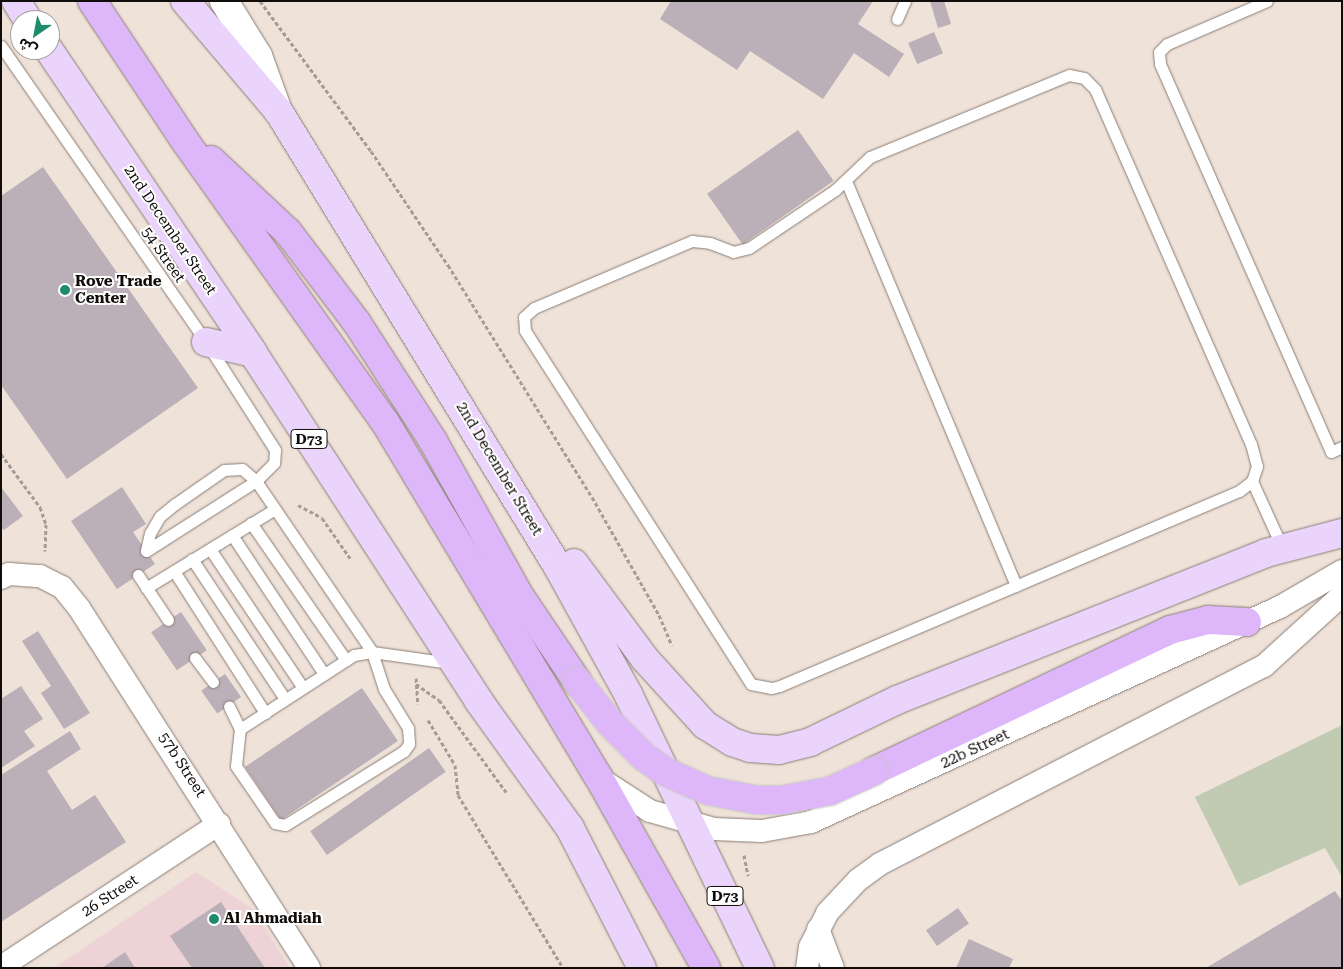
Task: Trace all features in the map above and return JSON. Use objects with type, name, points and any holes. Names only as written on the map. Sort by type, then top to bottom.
[{"type":"highway","points":[[92,1],[186,140],[385,422],[598,776],[706,968]]},
{"type":"highway","points":[[186,140],[229,174],[288,232],[357,323],[433,441],[519,595],[577,681],[609,722],[644,757],[664,771],[709,791],[757,800],[782,800],[830,791],[1170,630],[1208,620],[1247,622]]},
{"type":"main road","name":"2nd December Street","points":[[185,1],[279,112],[521,506],[598,638],[760,968]]},
{"type":"main road","points":[[224,1],[258,56],[279,112]]},
{"type":"main road","name":"2nd December Street","points":[[55,60],[253,353],[508,744],[570,828],[642,968]]},
{"type":"main road","points":[[206,342],[253,353]]},
{"type":"main road","points":[[521,506],[567,554],[640,652],[705,725],[732,742],[763,750],[779,750],[810,742],[897,700],[1282,547],[1342,532]]},
{"type":"street","name":"22b Street","points":[[598,776],[643,808],[690,824],[727,830],[787,828],[834,814],[1247,622],[1342,571]]},
{"type":"street","points":[[1,578],[9,574],[40,576]]},
{"type":"street","name":"57b Street","points":[[40,576],[62,587],[79,608],[219,824],[309,968]]},
{"type":"street","points":[[807,968],[818,929],[839,898],[880,864],[1264,666],[1342,595]]},
{"type":"street","name":"26 Street","points":[[1,967],[219,824]]},
{"type":"street","points":[[818,929],[833,968]]},
{"type":"lane","points":[[897,20],[905,1]]},
{"type":"lane","points":[[1267,1],[1167,44],[1159,52],[1160,64],[1327,444],[1331,452],[1342,447]]},
{"type":"lane","name":"54 Street","points":[[1,46],[206,342],[275,450],[274,463],[256,482],[146,551],[150,533],[160,516],[224,470],[242,469],[256,482]]},
{"type":"lane","points":[[1069,75],[1084,78],[1095,89],[1251,444],[1257,466],[1252,481],[1240,491],[780,686],[771,688],[751,684],[525,330],[524,317],[534,308],[692,241],[710,243],[733,252],[749,248],[846,181],[870,157],[885,149],[1069,75]]},
{"type":"lane","points":[[846,181],[1016,586]]},
{"type":"lane","points":[[1252,481],[1282,547]]},
{"type":"lane","points":[[229,706],[240,729],[236,757],[241,774],[275,823],[285,825],[294,820],[404,751],[409,744],[408,728],[384,689],[372,652],[256,482]]},
{"type":"lane","points":[[146,588],[275,509]]},
{"type":"lane","points":[[251,524],[346,660]]},
{"type":"lane","points":[[232,535],[324,674]]},
{"type":"lane","points":[[210,549],[303,688]]},
{"type":"lane","points":[[192,560],[285,700]]},
{"type":"lane","points":[[174,571],[265,713]]},
{"type":"lane","points":[[138,575],[168,620]]},
{"type":"lane","points":[[240,729],[346,660],[372,652],[455,664]]},
{"type":"lane","points":[[195,658],[213,682]]},
{"type":"path","points":[[260,1],[370,151],[522,380],[660,615],[674,652]]},
{"type":"path","points":[[1,454],[40,507],[46,524],[40,576]]},
{"type":"path","points":[[416,684],[439,700],[506,792]]},
{"type":"path","points":[[727,830],[732,852],[743,852],[749,879]]},
{"type":"shaded area","points":[[196,872],[253,909],[290,968],[54,968]]},
{"type":"green space","points":[[1342,725],[1342,877],[1325,848],[1239,886],[1195,797]]},
{"type":"building","points":[[671,1],[873,1],[858,24],[904,54],[889,77],[854,53],[823,99],[750,51],[737,70],[660,19]]},
{"type":"building","points":[[930,1],[944,1],[951,24],[938,28]]},
{"type":"building","points":[[934,32],[943,53],[917,64],[908,43]]},
{"type":"building","points":[[798,130],[834,181],[743,244],[707,194]]},
{"type":"building","name":"Rove Trade Center","points":[[43,167],[198,388],[67,479],[1,385],[1,196]]},
{"type":"building","points":[[1,487],[23,516],[4,530],[1,527]]},
{"type":"building","points":[[122,487],[146,524],[133,532],[155,564],[117,589],[71,521]]},
{"type":"building","points":[[181,612],[207,650],[177,670],[151,632]]},
{"type":"building","points":[[38,631],[90,713],[64,729],[41,693],[51,686],[22,641]]},
{"type":"building","points":[[225,674],[241,697],[217,714],[201,691]]},
{"type":"building","points":[[21,686],[43,719],[24,731],[35,746],[1,768],[1,699]]},
{"type":"building","points":[[362,688],[398,741],[281,820],[245,767]]},
{"type":"building","points":[[70,731],[81,749],[47,771],[72,810],[95,795],[126,842],[1,922],[1,775]]},
{"type":"building","points":[[429,748],[446,772],[327,855],[310,831]]},
{"type":"building","points":[[1335,891],[1342,901],[1342,968],[1206,968]]},
{"type":"building","name":"Al Ahmadiah","points":[[221,902],[265,968],[192,968],[170,936]]},
{"type":"building","points":[[958,908],[969,924],[937,946],[926,930]]},
{"type":"building","points":[[969,939],[1013,959],[1009,968],[956,968]]},
{"type":"building","points":[[125,952],[135,968],[102,968]]},
{"type":"place","name":"Rove Trade Center","points":[[65,290]]},
{"type":"place","name":"Al Ahmadiah","points":[[214,919]]}]
